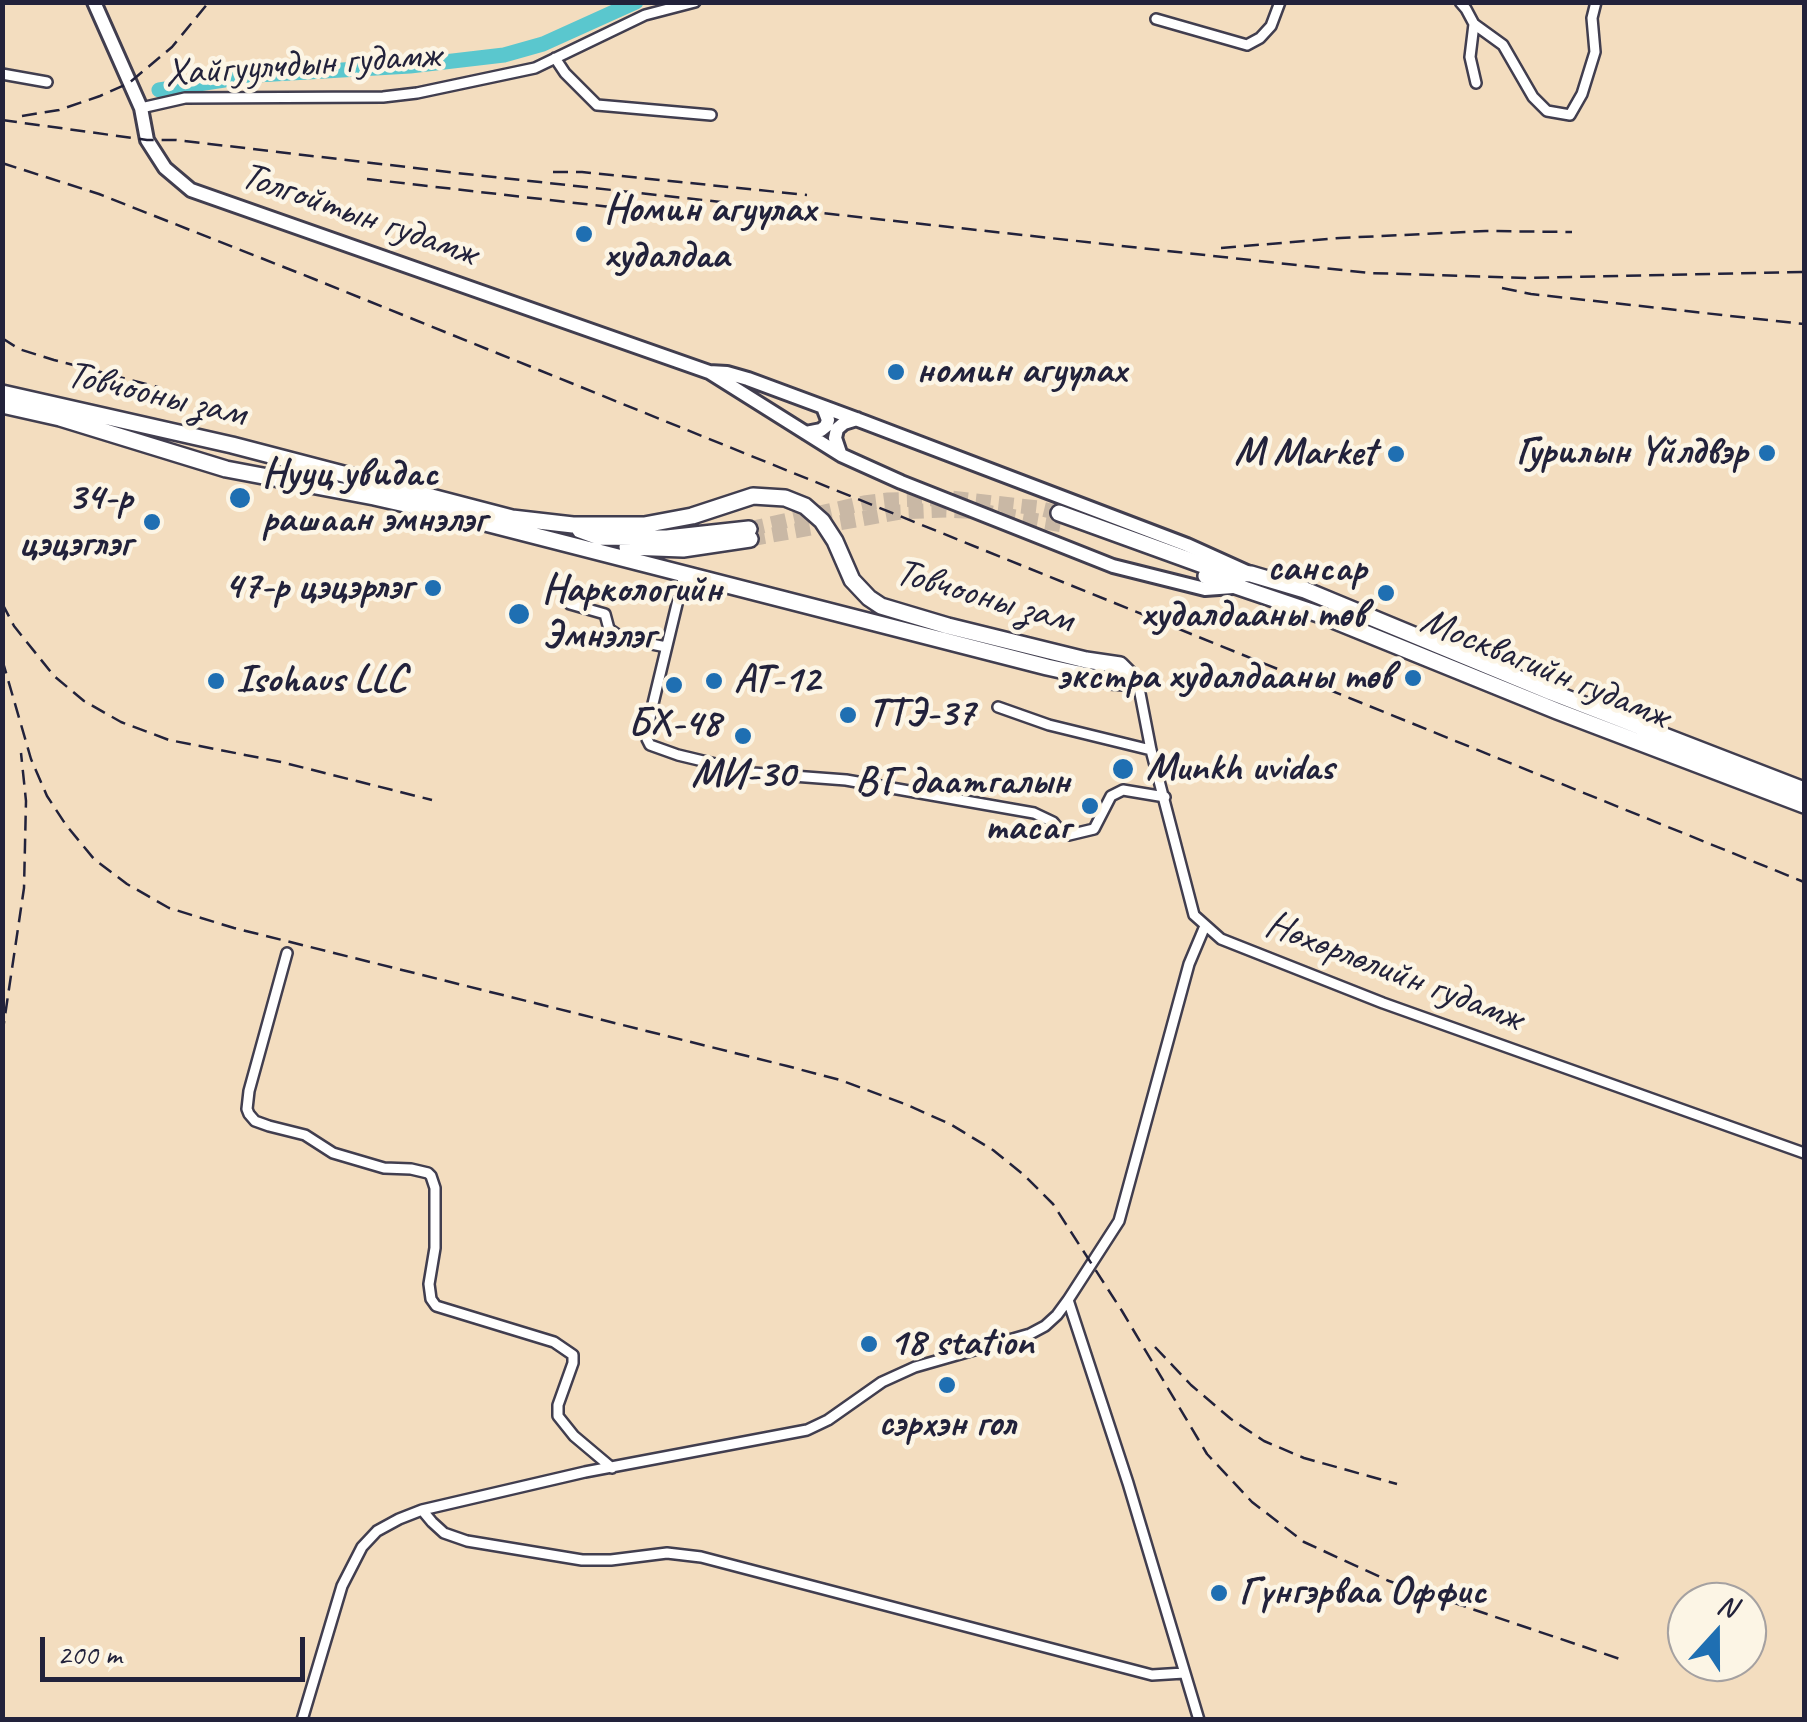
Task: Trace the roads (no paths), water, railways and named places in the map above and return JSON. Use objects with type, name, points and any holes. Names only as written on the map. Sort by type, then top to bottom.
[{"type":"highway","name":"Товчооны зам","points":[[2,393],[232,445],[512,518],[572,525],[644,525],[692,516],[752,496],[785,498],[805,506],[822,521],[852,580],[868,598],[882,606],[948,626],[1120,665],[1138,683]]},
{"type":"highway","name":"Товчооны зам","points":[[2,405],[77,423],[226,469],[390,501],[1094,678],[1138,683]]},
{"type":"highway","name":"Москвагийн гудамж","points":[[1804,790],[1551,692],[1305,590],[1252,574],[1222,572],[1060,519],[1318,614],[1804,806]]},
{"type":"highway","points":[[572,525],[599,536],[750,534],[683,549],[597,545],[584,550]]},
{"type":"main road","name":"Толгойтын гудамж","points":[[94,2],[141,108],[148,140],[165,168],[192,190],[709,372],[841,455],[1114,566],[1205,589],[1234,586]]},
{"type":"main road","name":"Толгойтын гудамж","points":[[709,372],[727,373],[856,419],[1187,545],[1252,574]]},
{"type":"main road","points":[[806,434],[826,426],[823,407]]},
{"type":"main road","points":[[841,455],[835,434],[841,425],[856,419]]},
{"type":"street","name":"Хайгуулчдын гудамж","points":[[141,108],[185,98],[383,97],[417,92],[535,68],[645,15],[695,2]]},
{"type":"street","points":[[1156,19],[1248,45],[1271,26],[1280,2]]},
{"type":"street","points":[[1460,2],[1474,24],[1503,44],[1546,111],[1570,115],[1582,94],[1595,52],[1592,18],[1596,2]]},
{"type":"street","points":[[1474,24],[1470,57],[1476,83]]},
{"type":"street","points":[[555,58],[597,105],[711,114]]},
{"type":"street","points":[[2,74],[46,82]]},
{"type":"street","points":[[684,575],[650,712],[650,745],[752,772],[846,780],[1034,813],[1069,835],[1094,830],[1110,796],[1123,790],[1164,797]]},
{"type":"street","points":[[570,604],[605,614],[610,630],[622,638],[666,647]]},
{"type":"street","name":"Нөхөрлөлийн гудамж","points":[[1138,683],[1151,750],[1194,916],[1221,938],[1384,1003],[1804,1154]]},
{"type":"street","points":[[998,707],[1049,725],[1151,750]]},
{"type":"street","points":[[302,1720],[342,1586],[362,1547],[377,1531],[399,1518],[585,1472],[807,1430],[882,1382],[915,1367],[1030,1334],[1045,1326],[1068,1300],[1119,1221],[1190,964],[1205,926]]},
{"type":"street","points":[[287,953],[250,1090],[249,1114],[269,1126],[304,1135],[333,1153],[384,1168],[428,1173],[435,1188],[431,1299],[436,1306],[554,1342],[572,1354],[572,1368],[558,1405],[558,1416],[574,1436],[612,1468]]},
{"type":"street","points":[[1068,1300],[1199,1720]]},
{"type":"street","points":[[422,1510],[444,1533],[467,1540],[582,1560],[667,1553],[701,1557],[1152,1675],[1184,1673]]},
{"type":"waterway","points":[[159,90],[257,75],[410,66],[504,55],[543,44],[636,2]]},
{"type":"tunnel","points":[[749,529],[888,500],[950,498],[1059,513]]},
{"type":"tunnel","points":[[750,539],[900,512],[986,512],[1062,525]]},
{"type":"railway","points":[[22,116],[59,110],[129,83],[172,47],[209,2]]},
{"type":"railway","points":[[2,120],[147,140],[176,140],[1369,273],[1527,278],[1804,272]]},
{"type":"railway","points":[[2,163],[99,194],[314,279],[1804,882]]},
{"type":"railway","points":[[553,172],[807,195]]},
{"type":"railway","points":[[367,179],[680,215]]},
{"type":"railway","points":[[1221,248],[1486,231],[1572,232]]},
{"type":"railway","points":[[1502,288],[1804,324]]},
{"type":"railway","points":[[2,338],[19,349],[54,360],[158,387]]},
{"type":"railway","points":[[2,603],[14,626],[54,676],[84,701],[121,722],[169,740],[281,762],[432,800]]},
{"type":"railway","points":[[2,659],[31,759],[47,796],[94,859],[127,884],[169,908],[234,928],[840,1080],[950,1124],[993,1150],[1053,1204],[1207,1454],[1252,1502],[1304,1542],[1389,1581],[1620,1659]]},
{"type":"railway","points":[[2,734],[2,739]]},
{"type":"railway","points":[[2,1036],[24,888],[26,801],[21,753]]},
{"type":"railway","points":[[1155,1347],[1191,1385],[1264,1441],[1304,1458],[1397,1484]]},
{"type":"place","name":"Номин агуулах худалдаа","points":[[584,234]]},
{"type":"place","name":"номин агуулах","points":[[896,372]]},
{"type":"place","name":"Гурилын Үйлдвэр","points":[[1767,453]]},
{"type":"place","name":"М Market","points":[[1396,454]]},
{"type":"place","name":"Нууц увидас рашаан эмнэлэг","points":[[240,498]]},
{"type":"place","name":"34-р цэцэглэг","points":[[152,522]]},
{"type":"place","name":"47-р цэцэрлэг","points":[[433,588]]},
{"type":"place","name":"сансар худалдааны төв","points":[[1386,593]]},
{"type":"place","name":"Наркологийн Эмнэлэг","points":[[519,614]]},
{"type":"place","name":"экстра худалдааны төв","points":[[1413,678]]},
{"type":"place","name":"Isohaus LLC","points":[[216,681]]},
{"type":"place","name":"АТ-12","points":[[714,681]]},
{"type":"place","name":"БХ-48","points":[[674,685]]},
{"type":"place","name":"ТТЭ-37","points":[[848,715]]},
{"type":"place","name":"МИ-30","points":[[743,736]]},
{"type":"place","name":"Munkh uvidas","points":[[1123,769]]},
{"type":"place","name":"ВГ даатгалын тасаг","points":[[1090,806]]},
{"type":"place","name":"18 station","points":[[869,1344]]},
{"type":"place","name":"сэрхэн гол","points":[[947,1385]]},
{"type":"place","name":"Гүнгэрваа Оффис","points":[[1219,1593]]}]
